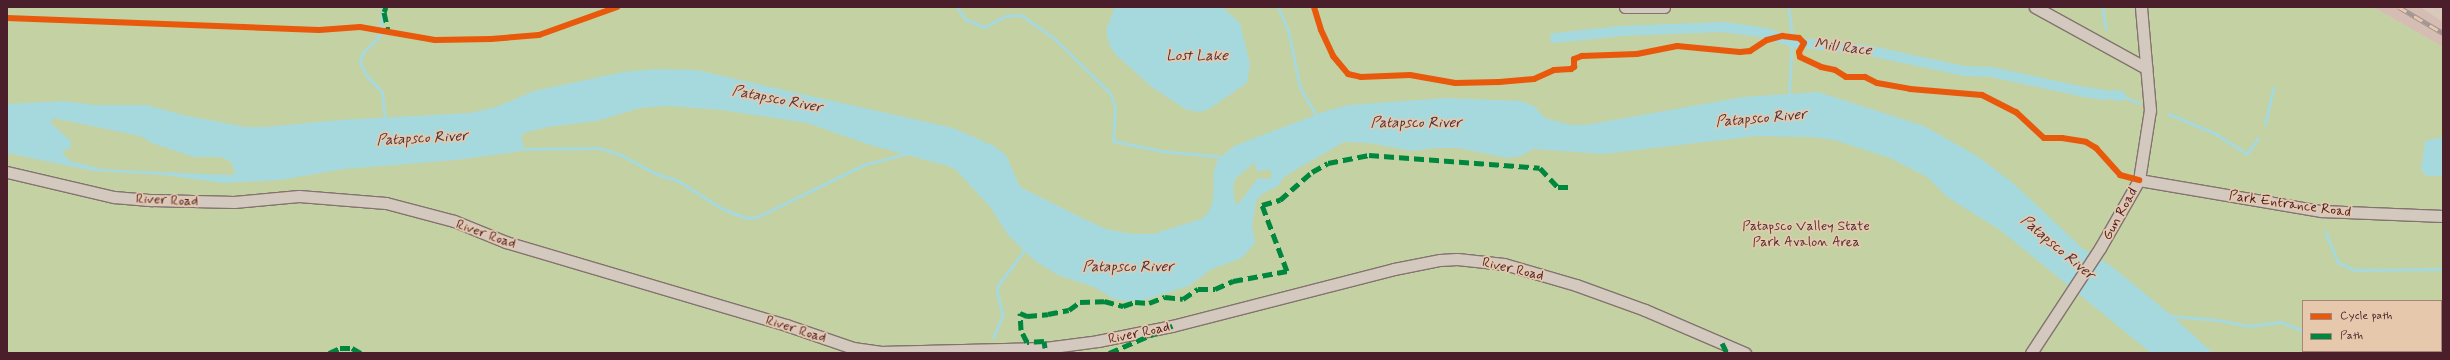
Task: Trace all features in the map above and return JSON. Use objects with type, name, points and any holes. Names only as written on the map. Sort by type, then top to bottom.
[{"type":"street","points":[[1625,7],[1664,7]]},
{"type":"street","points":[[2035,7],[2146,68]]},
{"type":"street","name":"Gun Road","points":[[2031,353],[2100,248],[2139,180],[2150,110],[2141,7]]},
{"type":"street","name":"River Road","points":[[7,172],[114,197],[137,199],[234,202],[299,196],[386,203],[454,221],[506,242],[786,325],[853,348],[880,352],[1045,348],[1098,341],[1164,328],[1394,269],[1440,260],[1457,259],[1504,264],[1576,285],[1744,353]]},
{"type":"street","name":"Park Entrance Road","points":[[2139,180],[2321,211],[2443,216]]},
{"type":"shaded area","points":[[154,7],[312,7],[229,9]]},
{"type":"shaded area","points":[[2373,7],[2420,7],[2443,22],[2443,47]]},
{"type":"green space","name":"Patapsco Valley State Park Avalon Area","points":[[7,7],[2373,7],[2443,47],[2443,353],[7,353]]},
{"type":"water","name":"Lost Lake","points":[[1115,7],[1222,7],[1240,23],[1250,64],[1247,83],[1209,109],[1200,112],[1187,110],[1153,88],[1116,55],[1109,44],[1106,30]]},
{"type":"water","name":"Patapsco River","points":[[656,69],[696,70],[953,128],[994,146],[1006,155],[1020,187],[1106,229],[1132,234],[1153,234],[1201,219],[1209,212],[1213,200],[1214,169],[1218,160],[1234,146],[1326,111],[1349,105],[1446,98],[1521,101],[1534,106],[1545,118],[1571,125],[1586,125],[1743,97],[1818,92],[1924,126],[1977,156],[2012,182],[2082,248],[2111,266],[2170,314],[2213,353],[2151,353],[2000,230],[1947,197],[1927,177],[1890,158],[1834,140],[1810,137],[1756,136],[1603,154],[1533,149],[1521,156],[1508,158],[1458,148],[1437,148],[1411,151],[1369,143],[1344,142],[1285,176],[1278,186],[1262,194],[1256,201],[1252,226],[1255,243],[1242,258],[1212,269],[1189,286],[1144,300],[1126,301],[1114,299],[1094,287],[1058,275],[1035,261],[1008,235],[991,208],[956,170],[948,166],[870,145],[807,123],[722,110],[667,106],[640,108],[597,121],[548,127],[524,133],[521,138],[524,145],[522,150],[515,152],[456,160],[345,169],[280,180],[224,183],[163,175],[94,171],[7,153],[7,104],[64,101],[94,105],[147,105],[183,115],[245,127],[265,127],[340,120],[470,113],[496,107],[534,91],[623,72]],"holes":[[[53,118],[140,136],[152,143],[194,157],[221,157],[231,162],[235,172],[233,175],[102,169],[70,161],[62,153],[71,147],[71,141],[51,123]],[[1255,162],[1256,171],[1270,170],[1272,176],[1269,179],[1258,178],[1240,202],[1235,204],[1233,186],[1236,178]]]},
{"type":"water","points":[[2443,137],[2443,176],[2427,176],[2421,170],[2425,141]]},
{"type":"waterway","points":[[381,26],[383,7]]},
{"type":"waterway","points":[[957,7],[965,19],[985,27],[1005,16],[1021,15],[1054,38],[1110,93],[1115,107],[1113,141],[1162,151],[1225,157]]},
{"type":"waterway","points":[[1278,7],[1288,30],[1300,88],[1318,118]]},
{"type":"waterway","points":[[1788,7],[1792,35],[1789,97]]},
{"type":"waterway","points":[[2102,7],[2106,29]]},
{"type":"waterway","name":"Mill Race","points":[[1555,38],[1621,31],[1723,27],[1766,33],[1792,42],[1866,50],[1964,71],[1991,72],[2084,92],[2106,95]]},
{"type":"waterway","points":[[380,33],[378,38],[363,52],[360,62],[366,75],[382,92],[385,121]]},
{"type":"waterway","points":[[2265,124],[2273,88]]},
{"type":"waterway","name":"Mill Race","points":[[2113,95],[2121,96]]},
{"type":"waterway","points":[[2121,96],[2139,103]]},
{"type":"waterway","points":[[2169,114],[2214,133],[2247,154],[2258,138]]},
{"type":"waterway","points":[[519,149],[599,148],[619,154],[657,174],[678,181],[723,209],[746,218],[757,217],[863,165],[909,153]]},
{"type":"waterway","points":[[2325,232],[2338,262],[2354,270],[2443,269]]},
{"type":"waterway","points":[[993,337],[1003,315],[997,294],[998,285],[1026,248]]},
{"type":"waterway","points":[[2171,316],[2218,320],[2249,326],[2281,322],[2302,331]]},
{"type":"railway","points":[[2399,7],[2443,33]]},
{"type":"marked path","points":[[386,7],[384,12],[388,31]]},
{"type":"marked path","points":[[1045,348],[1044,341],[1027,342],[1021,330],[1020,313],[1027,316],[1048,314],[1069,310],[1080,302],[1104,301],[1123,306],[1135,302],[1149,303],[1165,297],[1183,299],[1198,289],[1215,289],[1233,281],[1287,271],[1262,205],[1280,200],[1312,172],[1328,163],[1369,155],[1540,168],[1558,187],[1570,187]]},
{"type":"marked path","points":[[1109,353],[1172,326]]},
{"type":"marked path","points":[[1722,343],[1727,353]]},
{"type":"marked path","points":[[329,353],[340,348],[352,348],[361,353]]},
{"type":"cycle path","points":[[7,18],[319,30],[360,27],[435,40],[491,39],[539,35],[617,7]]},
{"type":"cycle path","points":[[1314,7],[1321,30],[1333,56],[1348,74],[1361,77],[1410,75],[1455,83],[1499,82],[1534,79],[1554,70],[1571,69],[1574,67],[1574,59],[1582,56],[1637,54],[1677,46],[1740,52],[1750,51],[1767,40],[1782,36],[1799,38],[1804,43],[1799,52],[1800,57],[1821,67],[1835,70],[1846,77],[1865,77],[1877,83],[1910,89],[1982,95],[2016,112],[2044,138],[2062,138],[2086,142],[2096,148],[2120,175],[2139,180]]}]
